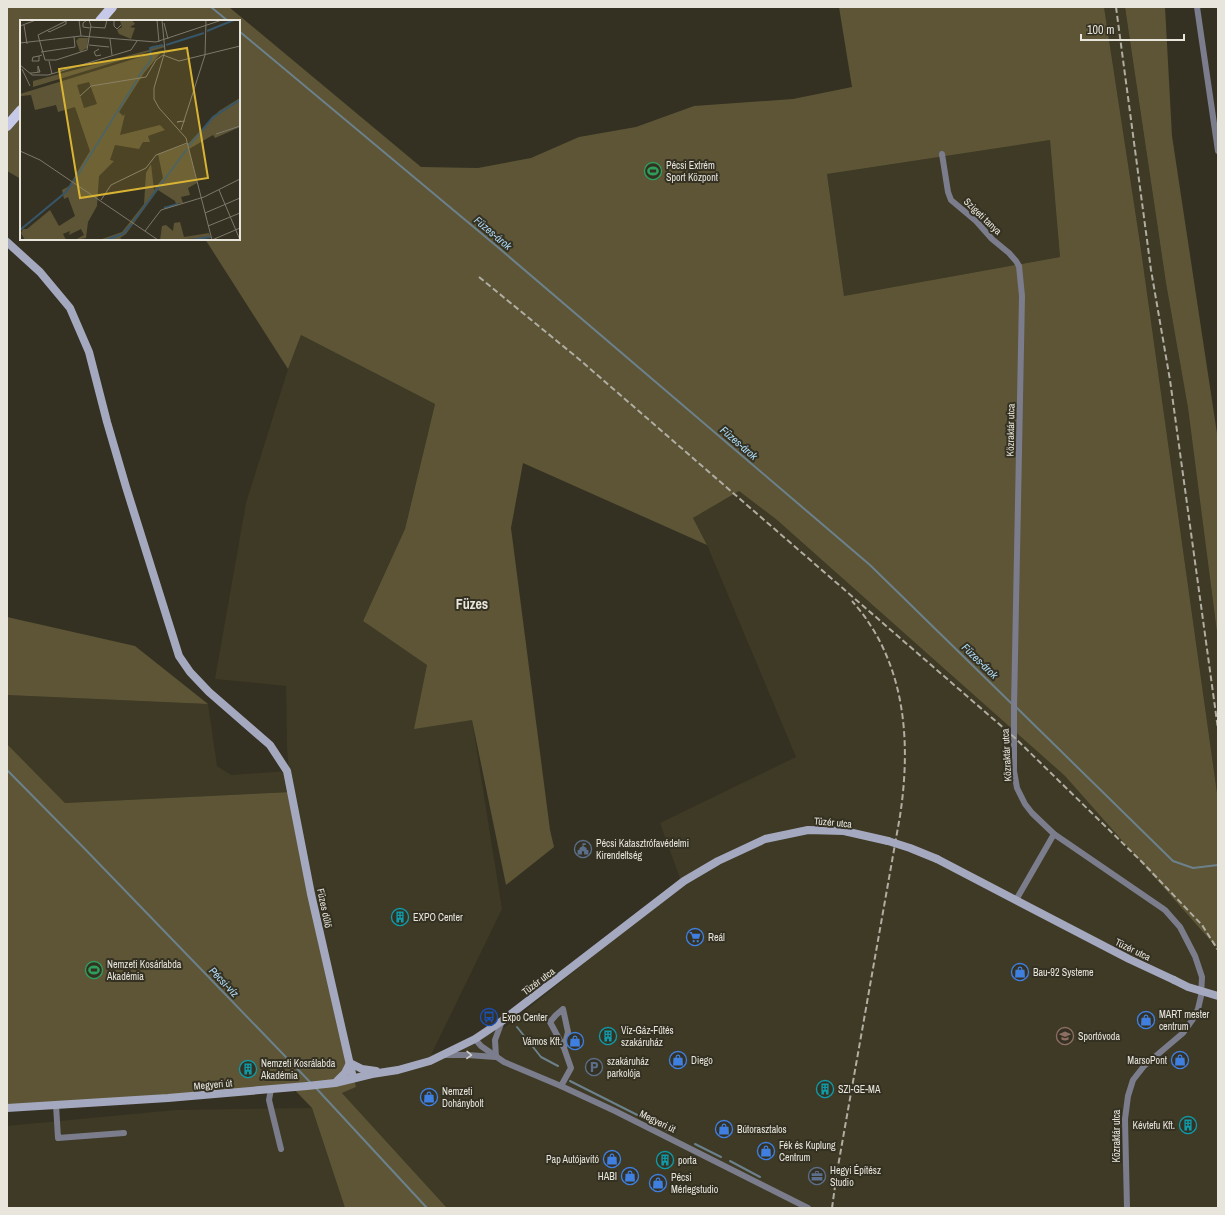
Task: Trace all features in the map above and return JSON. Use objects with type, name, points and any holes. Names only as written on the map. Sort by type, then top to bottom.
[{"type":"main road","points":[[101,20],[112,7]]},
{"type":"main road","points":[[7,126],[20,111]]},
{"type":"street","points":[[1197,7],[1218,151]]},
{"type":"street","name":"Szigeti tanya","points":[[942,154],[948,192],[951,200],[976,221],[992,239],[1009,253],[1017,263]]},
{"type":"street","name":"Füzes dűlő","points":[[7,242],[40,272],[70,308],[86,346],[124,480],[179,656],[190,672],[209,692],[270,745],[287,771],[313,902],[353,1078]]},
{"type":"street","name":"Közraktár utca","points":[[1017,263],[1022,296],[1014,698],[1014,771],[1018,788],[1025,804],[1032,813],[1054,834],[1165,910],[1180,927],[1195,956],[1202,976],[1201,996],[1198,1009],[1193,1019],[1183,1033],[1144,1066],[1133,1080],[1128,1096],[1124,1119],[1127,1208]]},
{"type":"street","name":"Tüzér utca","points":[[475,1039],[502,1021],[684,881],[718,861],[765,839],[808,830],[844,831],[888,841],[910,848],[937,859],[1129,959],[1188,987],[1218,996]]},
{"type":"street","points":[[1016,900],[1054,834]]},
{"type":"street","points":[[561,1086],[571,1068],[564,1048],[550,1022],[563,1009],[568,1032],[564,1048]]},
{"type":"street","points":[[496,1057],[495,1040],[502,1021]]},
{"type":"street","name":"Megyeri út","points":[[7,1108],[168,1098],[335,1083],[353,1078],[398,1070],[430,1061],[475,1039],[481,1046],[508,1064],[561,1086],[670,1138],[760,1185],[808,1208]]},
{"type":"street","name":"Megyeri út","points":[[442,1055],[496,1057]]},
{"type":"street","points":[[335,1083],[342,1077],[350,1063],[362,1069],[384,1072]]},
{"type":"street","points":[[271,1089],[269,1100],[281,1149]]},
{"type":"street","points":[[56,1105],[58,1138],[124,1133]]},
{"type":"shaded area","points":[[7,7],[229,7],[421,167],[478,168],[531,158],[579,137],[636,127],[694,106],[793,99],[852,87],[839,7],[1104,7],[1140,243],[1218,800],[1218,949],[1065,776],[777,520],[739,491],[693,518],[707,545],[523,463],[511,528],[550,830],[554,847],[506,885],[472,720],[414,729],[427,665],[363,621],[405,529],[435,404],[301,335],[288,369],[206,240],[240,240],[240,20],[20,20],[20,178],[7,171]],"holes":[[[1050,140],[1060,257],[844,296],[827,174]]]},
{"type":"shaded area","points":[[1104,7],[1125,7],[1166,283],[1188,408],[1218,640],[1218,800],[1140,243]]},
{"type":"shaded area","points":[[1125,7],[1165,7],[1172,136],[1218,440],[1218,640],[1188,408],[1166,283]]},
{"type":"shaded area","points":[[1050,140],[1060,257],[844,296],[827,174]]},
{"type":"shaded area","points":[[301,335],[435,404],[405,529],[363,621],[428,665],[472,720],[502,909],[431,1055],[504,1028],[682,884],[660,823],[796,757],[707,545],[693,518],[739,491],[777,520],[1065,776],[1218,949],[1218,1208],[447,1208],[342,1093],[356,1087],[291,792],[65,803],[7,744],[7,695],[208,704],[217,766],[231,775],[289,771],[286,686],[215,679],[246,503],[288,369]]},
{"type":"shaded area","points":[[7,617],[135,646],[208,704],[7,695]]},
{"type":"shaded area","points":[[7,744],[65,803],[291,792],[356,1087],[342,1093],[447,1208],[345,1208],[312,1108],[290,1085],[7,1108]]},
{"type":"shaded area","points":[[312,1108],[345,1208],[7,1208],[7,1126],[175,1110]]},
{"type":"waterway","name":"Füzes-árok","points":[[211,7],[227,20]]},
{"type":"waterway","name":"Füzes-árok","points":[[240,32],[500,249],[870,565],[1012,704]]},
{"type":"waterway","name":"Füzes-árok","points":[[1016,707],[1173,861],[1193,868],[1218,865]]},
{"type":"waterway","name":"Pécsi-víz","points":[[7,770],[310,1082]]},
{"type":"waterway","points":[[517,1027],[541,1057],[558,1066]]},
{"type":"waterway","points":[[570,1081],[673,1133]]},
{"type":"waterway","name":"Pécsi-víz","points":[[315,1087],[427,1208]]},
{"type":"waterway","points":[[695,1144],[721,1157]]},
{"type":"waterway","points":[[730,1161],[760,1177]]},
{"type":"railway","points":[[1116,7],[1151,270],[1170,380],[1218,729]]},
{"type":"railway","points":[[479,277],[580,360],[1014,737],[1142,862],[1202,925],[1218,950]]},
{"type":"railway","points":[[832,1208],[837,1172],[900,816],[905,766],[905,741],[902,716],[898,692],[891,668],[882,645],[863,614],[852,601]]},
{"type":"place","name":"Pécsi Extrém Sport Központ","points":[[653,171]]},
{"type":"place","name":"Pécsi Katasztrófavédelmi Kirendeltség","points":[[583,849]]},
{"type":"place","name":"EXPO Center","points":[[400,917]]},
{"type":"place","name":"Reál","points":[[695,937]]},
{"type":"place","name":"Nemzeti Kosárlabda Akadémia","points":[[94,970]]},
{"type":"place","name":"Bau-92 Systeme","points":[[1020,972]]},
{"type":"place","name":"Expo Center","points":[[489,1017]]},
{"type":"place","name":"MART mester centrum","points":[[1146,1020]]},
{"type":"place","name":"Víz-Gáz-Fűtés szakáruház","points":[[608,1036]]},
{"type":"place","name":"Sportóvoda","points":[[1065,1036]]},
{"type":"place","name":"Vámos Kft.","points":[[575,1041]]},
{"type":"place","name":"Diego","points":[[678,1060]]},
{"type":"place","name":"MarsoPont","points":[[1180,1060]]},
{"type":"place","name":"szakáruház parkolója","points":[[594,1067]]},
{"type":"place","name":"Nemzeti Kosrálabda Akadémia","points":[[248,1069]]},
{"type":"place","name":"SZI-GE-MA","points":[[825,1089]]},
{"type":"place","name":"Nemzeti Dohánybolt","points":[[429,1097]]},
{"type":"place","name":"Kévtefu Kft.","points":[[1188,1125]]},
{"type":"place","name":"Bútorasztalos","points":[[724,1129]]},
{"type":"place","name":"Fék és Kuplung Centrum","points":[[766,1151]]},
{"type":"place","name":"Pap Autójavító","points":[[612,1159]]},
{"type":"place","name":"porta","points":[[665,1160]]},
{"type":"place","name":"HABI","points":[[630,1176]]},
{"type":"place","name":"Hegyi Építész Studio","points":[[817,1176]]},
{"type":"place","name":"Pécsi Mérlegstudio","points":[[658,1183]]},
{"type":"district","name":"Füzes","points":[[472,604]]}]
